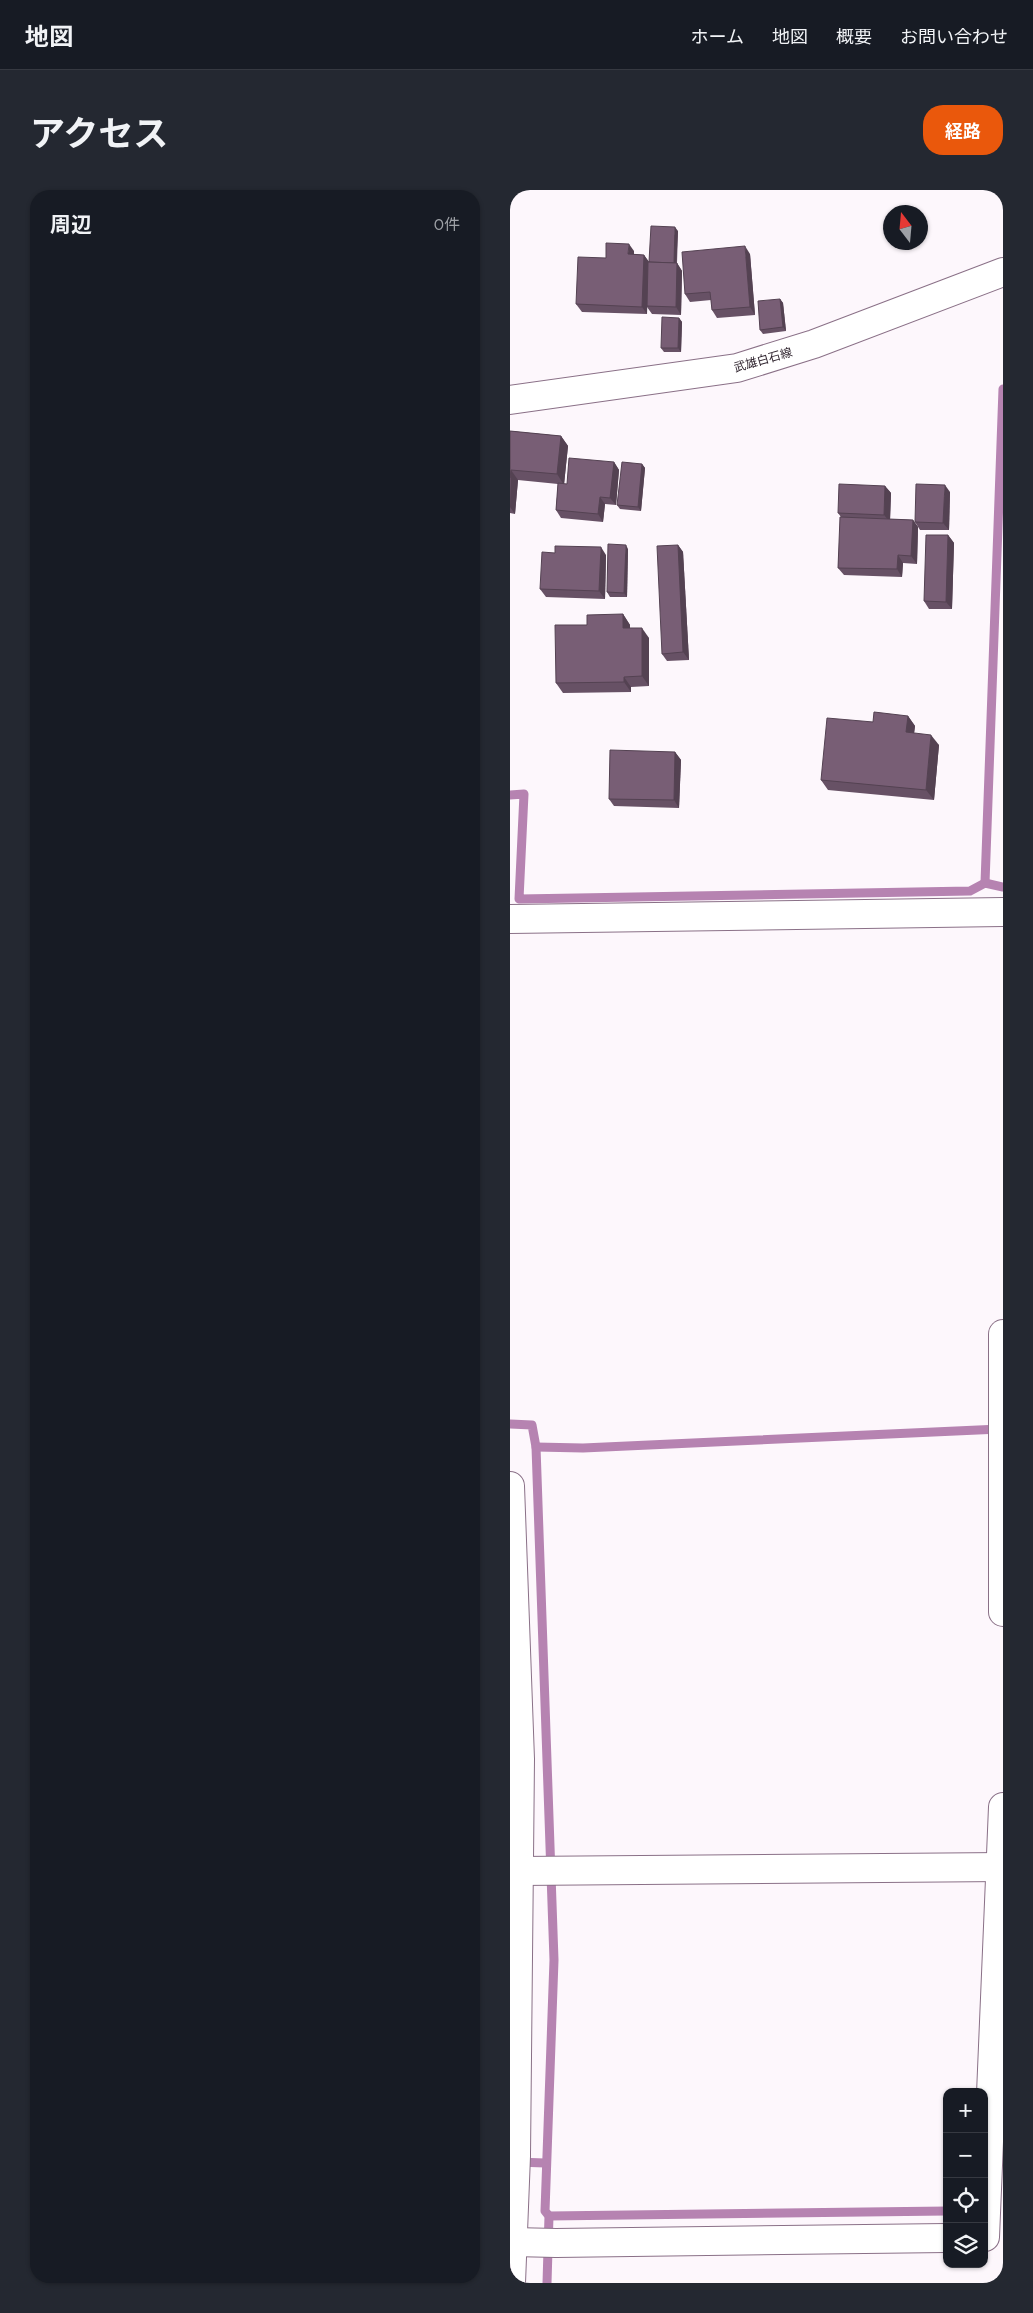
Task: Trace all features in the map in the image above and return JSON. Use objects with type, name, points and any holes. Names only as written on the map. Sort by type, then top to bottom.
[{"type":"street","name":"武雄白石線","points":[[510,400],[737,368],[814,344],[1003,272]]},
{"type":"street","points":[[510,919],[1003,912]]},
{"type":"street","points":[[1003,1334],[1003,1612]]},
{"type":"street","points":[[510,1486],[520,1750],[540,1870],[514,2152],[511,2283]]},
{"type":"street","points":[[989,2227],[1003,1807]]},
{"type":"street","points":[[540,1870],[1001,1867]]},
{"type":"street","points":[[512,2242],[943,2238]]},
{"type":"building","points":[[651,226],[675,227],[674,263],[649,262]]},
{"type":"building","points":[[606,243],[629,244],[628,254],[644,255],[642,307],[576,304],[578,257],[606,258]]},
{"type":"building","points":[[745,246],[750,307],[712,310],[710,292],[685,294],[682,252]]},
{"type":"building","points":[[648,262],[677,263],[676,307],[647,306]]},
{"type":"building","points":[[780,299],[783,327],[760,330],[758,301]]},
{"type":"building","points":[[662,317],[679,318],[678,348],[661,348]]},
{"type":"building","points":[[510,431],[561,436],[557,474],[511,470],[510,478]]},
{"type":"building","points":[[569,458],[614,462],[610,498],[600,497],[598,514],[556,510],[558,483],[567,484]]},
{"type":"building","points":[[622,462],[642,464],[638,507],[617,505]]},
{"type":"building","points":[[839,484],[885,486],[884,515],[838,513]]},
{"type":"building","points":[[916,484],[945,485],[943,523],[915,522]]},
{"type":"building","points":[[840,517],[913,520],[911,556],[898,555],[897,569],[838,568]]},
{"type":"building","points":[[926,535],[948,535],[946,602],[924,601]]},
{"type":"building","points":[[608,544],[626,545],[624,593],[607,592]]},
{"type":"building","points":[[678,545],[683,652],[662,654],[657,546]]},
{"type":"building","points":[[555,546],[601,547],[599,591],[540,589],[542,552],[555,553]]},
{"type":"building","points":[[623,614],[623,628],[642,628],[642,676],[624,677],[624,682],[556,683],[555,625],[587,625],[587,615]]},
{"type":"building","points":[[874,712],[908,716],[906,732],[931,735],[926,790],[821,780],[827,718],[873,722]]},
{"type":"building","points":[[610,750],[675,752],[674,800],[609,799]]},
{"type":"waterway","points":[[985,883],[1003,389]]},
{"type":"waterway","points":[[510,795],[524,794],[519,899],[970,891],[985,883],[1003,887]]},
{"type":"waterway","points":[[510,1424],[532,1425],[536,1447],[554,1960],[545,2211],[549,2216],[547,2283]]},
{"type":"waterway","points":[[536,1447],[583,1448],[1000,1429]]},
{"type":"waterway","points":[[517,2162],[545,2163]]},
{"type":"waterway","points":[[549,2216],[943,2211]]}]
